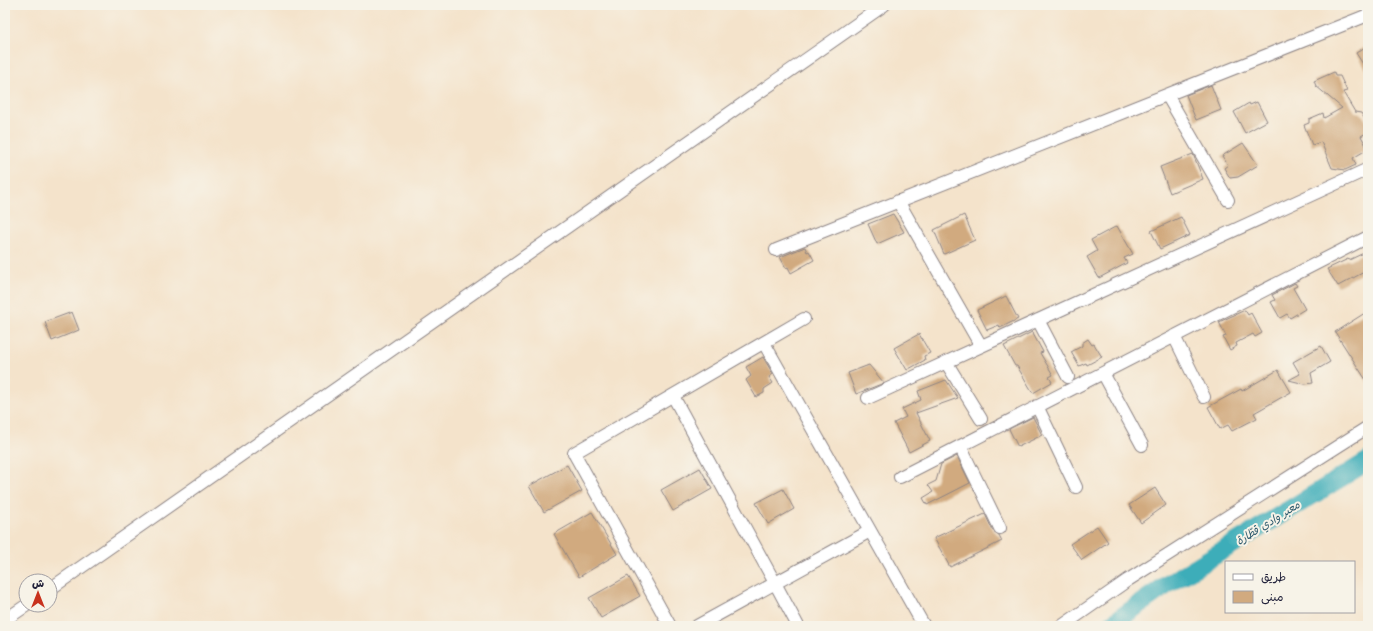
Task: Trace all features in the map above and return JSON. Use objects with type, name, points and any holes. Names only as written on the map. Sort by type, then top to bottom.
[{"type":"street","points":[[58,583],[884,5]]},
{"type":"street","points":[[776,250],[1368,15]]},
{"type":"street","points":[[1167,95],[1228,200]]},
{"type":"street","points":[[868,398],[1368,169]]},
{"type":"street","points":[[898,201],[981,346]]},
{"type":"street","points":[[900,477],[1368,236]]},
{"type":"street","points":[[670,626],[574,453],[804,320]]},
{"type":"street","points":[[1038,320],[1068,377]]},
{"type":"street","points":[[1174,336],[1204,397]]},
{"type":"street","points":[[764,343],[924,626]]},
{"type":"street","points":[[946,362],[981,419]]},
{"type":"street","points":[[1103,373],[1142,445]]},
{"type":"street","points":[[673,396],[798,626]]},
{"type":"street","points":[[1037,406],[1076,486]]},
{"type":"street","points":[[1062,626],[1128,580],[1368,427]]},
{"type":"street","points":[[960,446],[1000,528]]},
{"type":"street","points":[[696,626],[870,532]]},
{"type":"street","points":[[5,620],[18,611]]},
{"type":"building","points":[[1368,45],[1368,72],[1356,53]]},
{"type":"building","points":[[1334,72],[1335,76],[1340,76],[1347,91],[1343,92],[1355,112],[1361,113],[1368,124],[1368,132],[1361,136],[1368,149],[1353,158],[1356,165],[1345,170],[1332,168],[1321,142],[1312,145],[1304,125],[1309,123],[1309,119],[1323,113],[1324,118],[1342,108],[1316,86],[1314,81]]},
{"type":"building","points":[[1211,85],[1221,110],[1196,120],[1186,95]]},
{"type":"building","points":[[1257,102],[1267,121],[1245,133],[1234,112],[1249,103],[1250,105]]},
{"type":"building","points":[[1243,143],[1258,165],[1238,177],[1230,178],[1224,168],[1228,165],[1222,156]]},
{"type":"building","points":[[1193,154],[1203,179],[1170,193],[1160,167]]},
{"type":"building","points":[[893,214],[904,232],[877,244],[868,224]]},
{"type":"building","points":[[964,215],[975,240],[944,254],[934,230]]},
{"type":"building","points":[[1181,217],[1190,235],[1160,249],[1151,231]]},
{"type":"building","points":[[1117,226],[1133,254],[1124,258],[1127,263],[1099,278],[1087,257],[1097,251],[1091,240]]},
{"type":"building","points":[[805,247],[807,252],[809,251],[814,260],[791,273],[788,267],[786,268],[780,257]]},
{"type":"building","points":[[1368,251],[1368,270],[1338,286],[1327,269]]},
{"type":"building","points":[[1295,283],[1297,286],[1293,288],[1305,309],[1290,318],[1287,314],[1280,318],[1271,302],[1275,300],[1272,295]]},
{"type":"building","points":[[1006,296],[1018,319],[1000,328],[999,325],[987,330],[977,310]]},
{"type":"building","points":[[1245,310],[1248,315],[1251,313],[1262,333],[1255,337],[1253,334],[1236,343],[1237,346],[1230,350],[1223,337],[1226,336],[1219,322]]},
{"type":"building","points":[[1368,311],[1368,383],[1335,332]]},
{"type":"building","points":[[72,312],[79,330],[52,341],[45,322]]},
{"type":"building","points":[[1032,332],[1043,352],[1040,353],[1053,375],[1049,377],[1052,382],[1033,393],[1004,346]]},
{"type":"building","points":[[919,334],[930,353],[924,356],[925,360],[907,370],[894,348]]},
{"type":"building","points":[[1088,339],[1092,345],[1094,344],[1102,357],[1087,365],[1086,363],[1079,366],[1071,352],[1082,346],[1082,343]]},
{"type":"building","points":[[1321,346],[1330,362],[1311,373],[1313,383],[1305,384],[1289,380],[1300,374],[1293,362]]},
{"type":"building","points":[[763,357],[773,374],[769,377],[773,383],[764,389],[764,393],[756,397],[746,380],[751,376],[746,367]]},
{"type":"building","points":[[869,365],[884,383],[856,394],[848,373]]},
{"type":"building","points":[[1278,370],[1291,392],[1254,413],[1257,418],[1232,431],[1228,425],[1220,429],[1208,407],[1241,389],[1242,391]]},
{"type":"building","points":[[946,380],[958,398],[916,413],[930,441],[909,452],[894,423],[906,417],[902,409],[921,400],[918,391]]},
{"type":"building","points":[[1033,417],[1042,435],[1018,447],[1009,429]]},
{"type":"building","points":[[957,456],[970,483],[927,505],[923,498],[933,492],[928,485],[936,481],[941,464]]},
{"type":"building","points":[[567,465],[582,491],[544,512],[529,486]]},
{"type":"building","points":[[700,468],[712,489],[673,511],[661,490]]},
{"type":"building","points":[[1155,488],[1166,505],[1141,523],[1129,505]]},
{"type":"building","points":[[783,489],[794,509],[768,524],[756,503]]},
{"type":"building","points":[[592,512],[617,554],[579,577],[554,534]]},
{"type":"building","points":[[985,514],[993,531],[999,535],[1002,541],[950,567],[934,538]]},
{"type":"building","points":[[1097,526],[1108,542],[1082,560],[1070,544]]},
{"type":"building","points":[[628,576],[640,596],[601,618],[589,598]]},
{"type":"waterway","name":"معبر وادي قطّارة","points":[[1109,626],[1165,586],[1368,461]]}]
